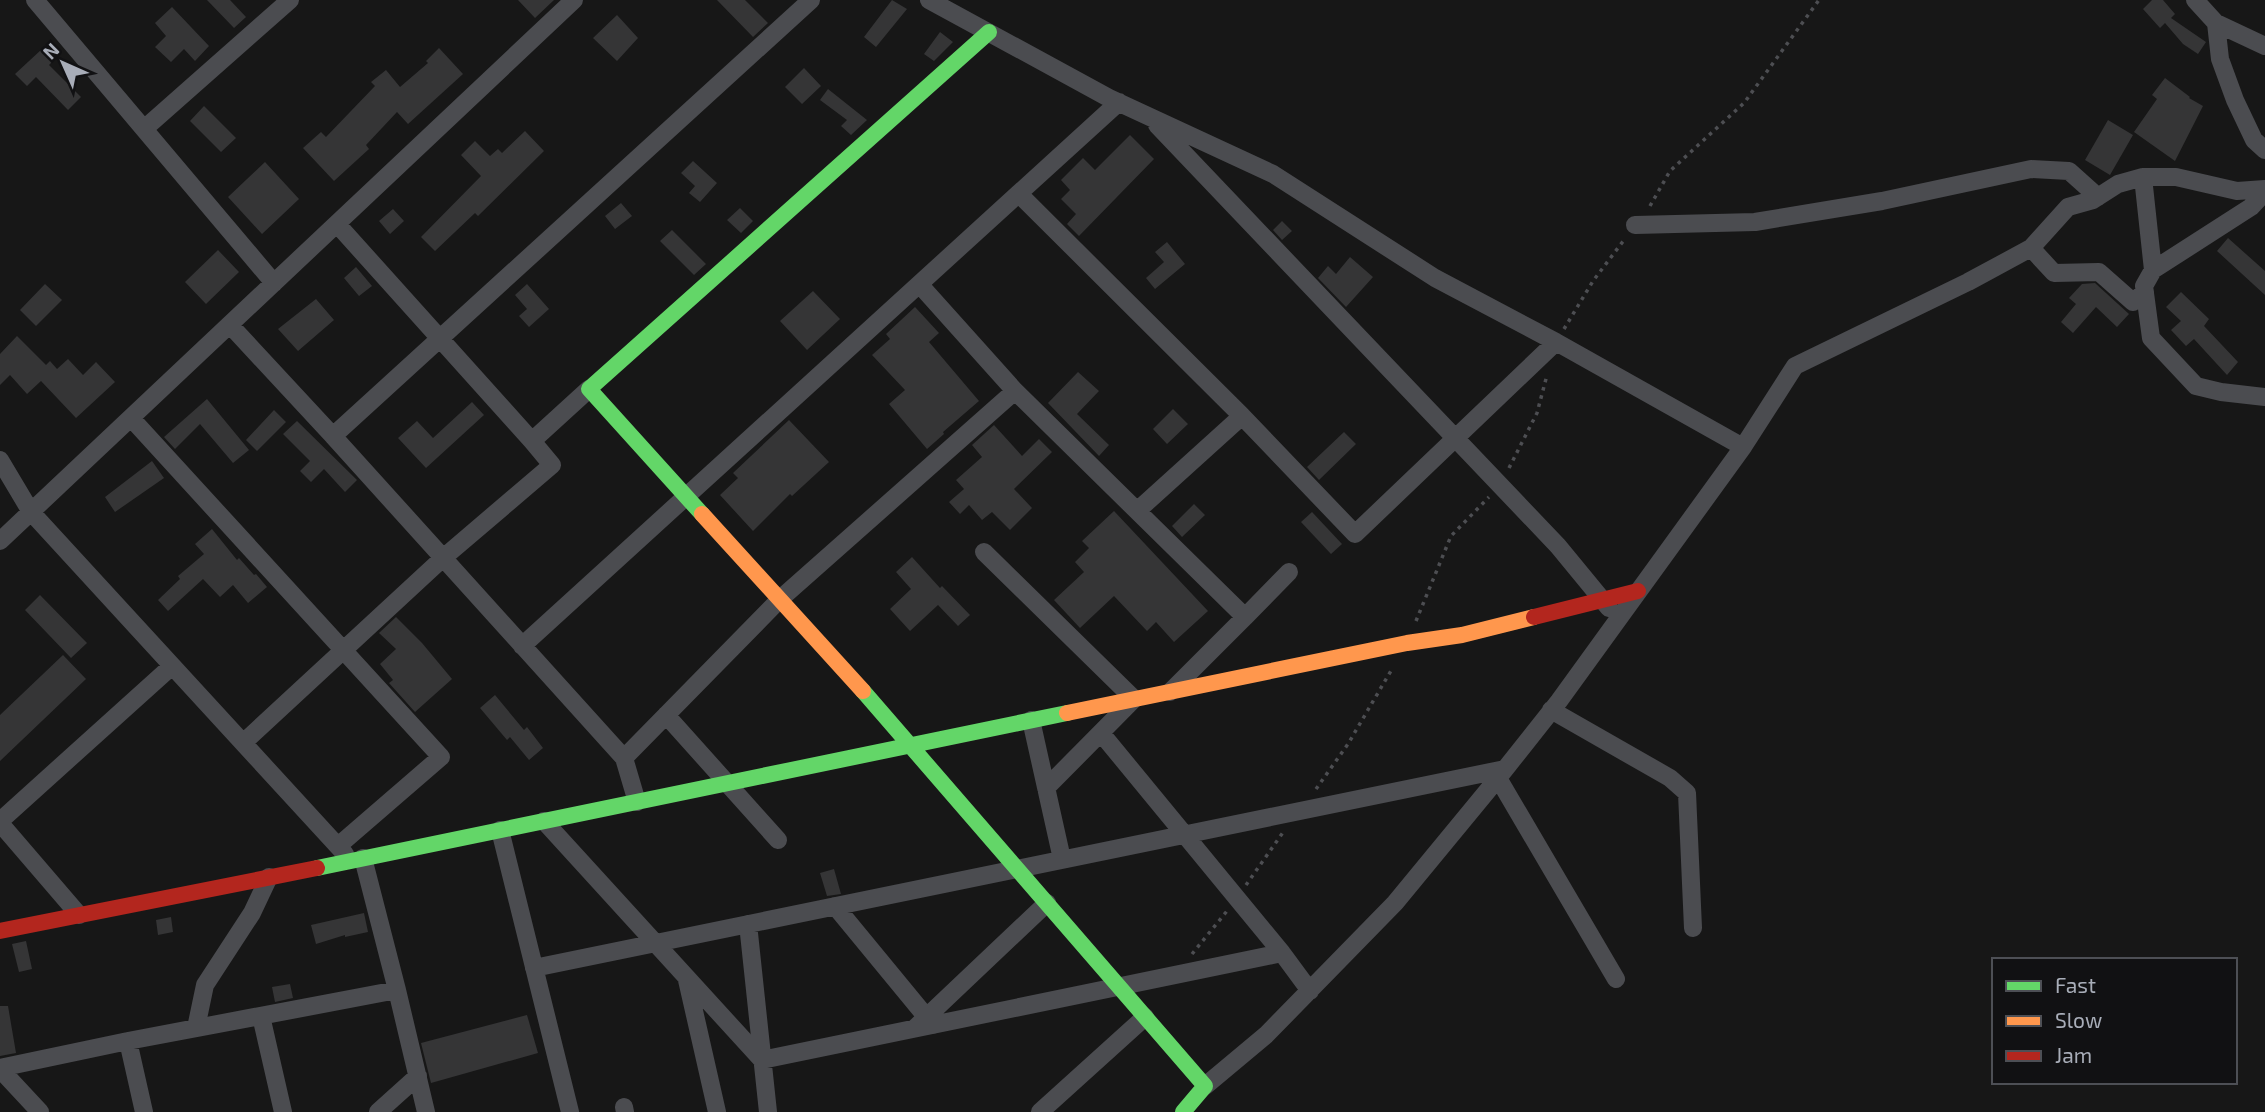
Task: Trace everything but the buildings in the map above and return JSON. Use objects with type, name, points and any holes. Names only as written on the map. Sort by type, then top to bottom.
[{"type":"street","points":[[144,129],[290,0]]},
{"type":"street","points":[[0,541],[574,0]]},
{"type":"street","points":[[333,436],[811,0]]},
{"type":"street","points":[[929,0],[1119,102],[1273,174],[1435,278],[1743,447]]},
{"type":"street","points":[[2195,0],[2216,23],[2265,46]]},
{"type":"street","points":[[46,4],[144,129],[274,283]]},
{"type":"street","points":[[2216,23],[2220,59],[2235,100],[2254,140],[2265,150]]},
{"type":"street","points":[[531,440],[989,32]]},
{"type":"street","points":[[522,646],[1119,102]]},
{"type":"street","points":[[1150,117],[1558,546],[1618,618]]},
{"type":"street","points":[[1635,225],[1755,222],[1882,201],[2031,169],[2068,171],[2098,197]]},
{"type":"street","points":[[2143,177],[2153,270]]},
{"type":"street","points":[[1183,1112],[1205,1086],[1266,1035],[1395,903],[1502,773],[1743,447],[1794,366],[1968,282],[2031,248],[2068,207],[2098,197],[2118,184],[2143,177],[2176,177],[2237,191],[2265,190]]},
{"type":"street","points":[[2265,190],[2251,207],[2153,270],[2144,286],[2151,338],[2196,386],[2265,397]]},
{"type":"street","points":[[1019,194],[1242,416],[1356,534],[1556,342]]},
{"type":"street","points":[[243,743],[443,558],[552,465],[337,224]]},
{"type":"street","points":[[2031,248],[2054,272],[2099,272],[2133,302],[2145,292]]},
{"type":"street","points":[[919,285],[1015,391],[1245,617]]},
{"type":"street","points":[[230,325],[624,758],[637,802]]},
{"type":"street","points":[[589,389],[911,745],[1205,1086]]},
{"type":"street","points":[[624,758],[779,600],[1015,391]]},
{"type":"street","points":[[1137,511],[1242,416]]},
{"type":"street","points":[[131,418],[441,757],[338,846]]},
{"type":"street","points":[[0,460],[31,512],[338,846],[358,860],[397,990],[426,1112]]},
{"type":"street","points":[[984,552],[1134,699]]},
{"type":"street","points":[[1170,692],[1289,572]]},
{"type":"street","points":[[0,930],[358,860],[1407,643],[1462,635],[1638,591]]},
{"type":"street","points":[[79,915],[0,822],[172,666]]},
{"type":"street","points":[[1046,788],[1134,699]]},
{"type":"street","points":[[1551,710],[1670,778],[1687,793],[1693,928]]},
{"type":"street","points":[[666,715],[778,840]]},
{"type":"street","points":[[1031,720],[1062,859]]},
{"type":"street","points":[[1101,733],[1310,990]]},
{"type":"street","points":[[534,968],[1299,811],[1502,773]]},
{"type":"street","points":[[1502,773],[1616,979]]},
{"type":"street","points":[[544,821],[762,1060]]},
{"type":"street","points":[[500,830],[570,1112]]},
{"type":"street","points":[[196,1028],[205,985],[252,914],[270,877]]},
{"type":"street","points":[[925,1023],[1047,903]]},
{"type":"street","points":[[835,906],[925,1023]]},
{"type":"street","points":[[748,924],[768,1112]]},
{"type":"street","points":[[762,1060],[925,1023],[1282,953]]},
{"type":"street","points":[[687,980],[717,1112]]},
{"type":"street","points":[[0,1069],[128,1041],[397,990]]},
{"type":"street","points":[[261,1016],[283,1112]]},
{"type":"street","points":[[1040,1112],[1145,1017]]},
{"type":"street","points":[[128,1041],[144,1112]]},
{"type":"street","points":[[0,1069],[40,1112]]},
{"type":"street","points":[[378,1112],[418,1076]]},
{"type":"path","points":[[1168,976],[1193,953],[1236,899],[1348,744],[1407,643],[1451,536],[1500,485],[1537,413],[1556,342],[1593,281],[1651,204],[1670,171],[1744,103],[1819,0]]},
{"type":"traffic: fast","points":[[702,514],[589,389],[989,32]]},
{"type":"traffic: fast","points":[[863,691],[1205,1086],[1183,1112]]},
{"type":"traffic: fast","points":[[317,868],[1067,713]]},
{"type":"traffic: slow","points":[[702,514],[863,691]]},
{"type":"traffic: slow","points":[[1067,713],[1407,643],[1462,635],[1534,617]]},
{"type":"traffic: jam","points":[[1534,617],[1638,591]]},
{"type":"traffic: jam","points":[[0,931],[317,868]]}]
